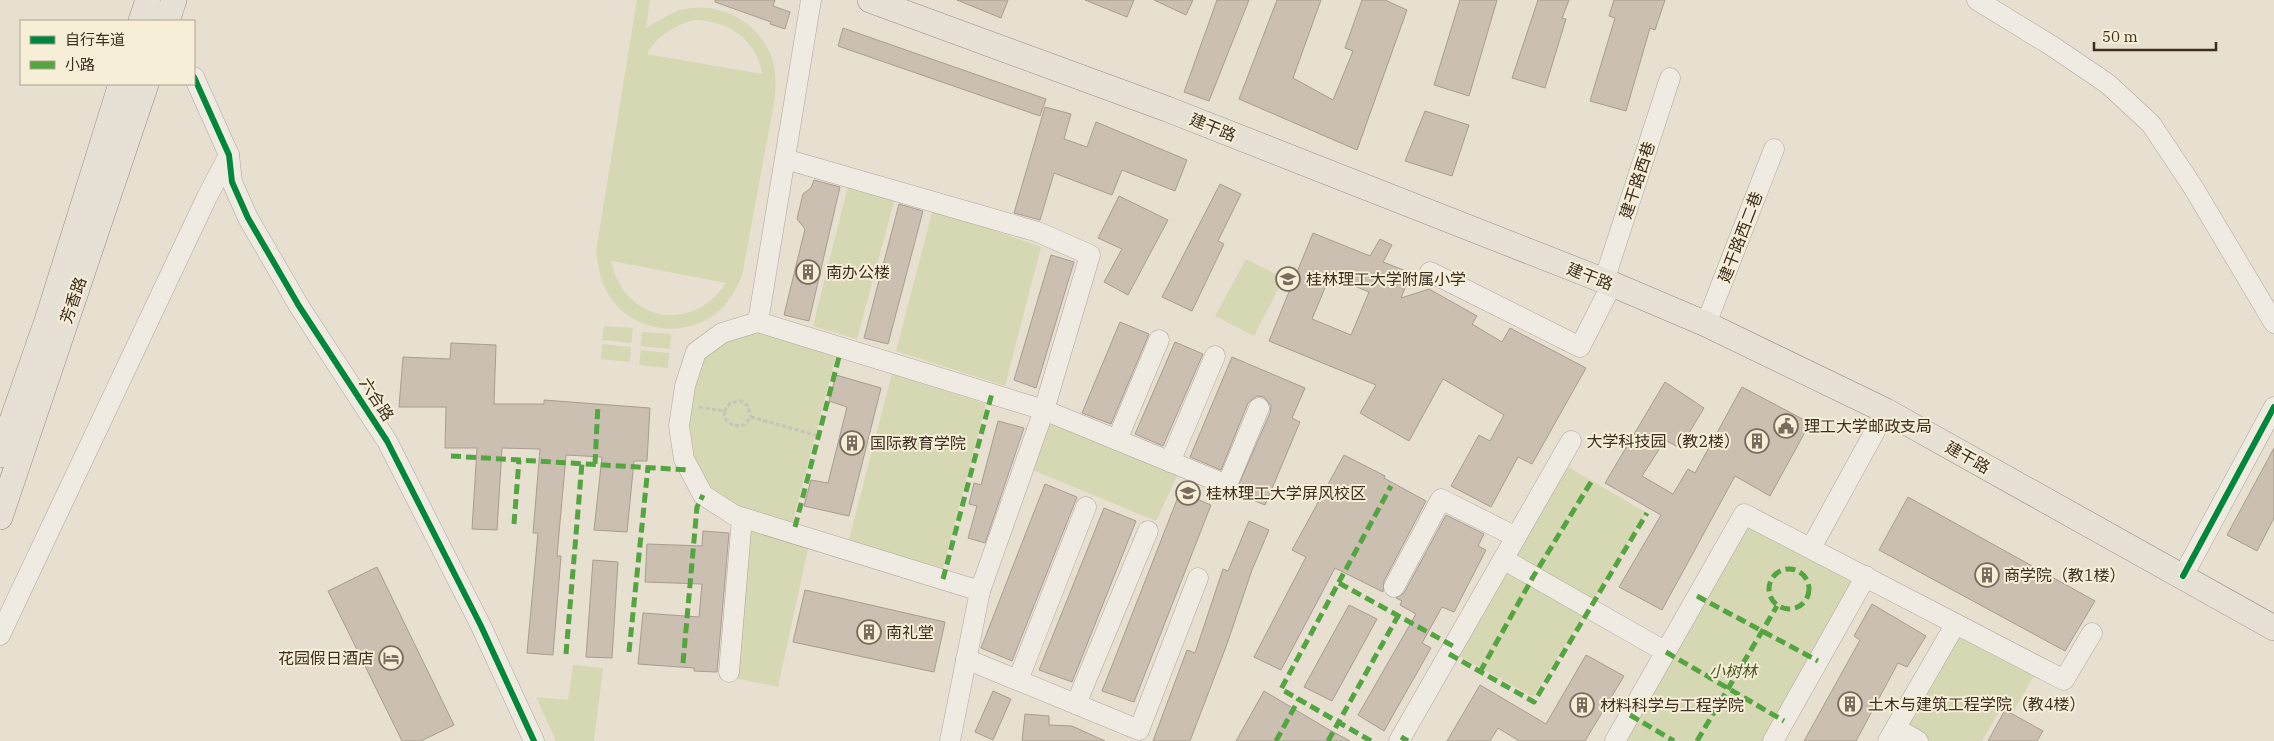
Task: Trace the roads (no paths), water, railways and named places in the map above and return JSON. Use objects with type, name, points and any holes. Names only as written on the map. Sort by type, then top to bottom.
[{"type":"main road","points":[[141,20],[149,0]]},
{"type":"main road","name":"建干路","points":[[870,0],[1168,109],[1608,283],[1706,324],[1886,411],[2274,628]]},
{"type":"main road","name":"芳香路","points":[[0,455],[48,318],[121,85]]},
{"type":"main road","name":"芳香路","points":[[0,517],[146,85]]},
{"type":"street","points":[[149,0],[169,16]]},
{"type":"street","points":[[758,322],[811,0]]},
{"type":"street","points":[[1977,0],[2052,46],[2108,84],[2151,124],[2192,187],[2274,323]]},
{"type":"street","name":"建干路西巷","points":[[1430,272],[1580,347],[1608,283],[1670,78]]},
{"type":"street","name":"六合路","points":[[195,79],[229,155],[232,182],[248,218],[299,306],[387,440],[481,626],[534,741]]},
{"type":"street","name":"建干路西二巷","points":[[1706,324],[1774,149]]},
{"type":"street","points":[[0,635],[207,197],[229,155]]},
{"type":"street","points":[[785,159],[1038,232],[1090,255],[1044,410],[980,591],[950,741]]},
{"type":"street","points":[[980,591],[742,518],[702,495],[684,459],[678,426],[685,386],[696,352],[722,333],[758,322],[1044,410],[1227,485],[1259,408]]},
{"type":"street","points":[[1117,440],[1159,340]]},
{"type":"street","points":[[1170,462],[1215,356]]},
{"type":"street","points":[[2183,576],[2274,408]]},
{"type":"street","points":[[1811,548],[1886,411]]},
{"type":"street","points":[[1399,741],[1571,441]]},
{"type":"street","points":[[1394,587],[1441,499],[1516,537]]},
{"type":"street","points":[[1018,680],[1086,507]]},
{"type":"street","points":[[1615,741],[1744,514],[2064,680],[2092,633]]},
{"type":"street","points":[[729,672],[742,518]]},
{"type":"street","points":[[1076,704],[1148,531]]},
{"type":"street","points":[[1503,559],[1666,652]]},
{"type":"street","points":[[1773,741],[1866,576]]},
{"type":"street","points":[[966,658],[1139,730],[1198,578]]},
{"type":"street","points":[[1918,741],[1892,734],[1955,625]]},
{"type":"place","name":"南办公楼","points":[[808,272]]},
{"type":"place","name":"桂林理工大学附属小学","points":[[1288,279]]},
{"type":"place","name":"理工大学邮政支局","points":[[1786,426]]},
{"type":"place","name":"大学科技园（教2楼）","points":[[1757,441]]},
{"type":"place","name":"国际教育学院","points":[[852,443]]},
{"type":"place","name":"桂林理工大学屏风校区","points":[[1188,493]]},
{"type":"place","name":"商学院（教1楼）","points":[[1987,575]]},
{"type":"place","name":"南礼堂","points":[[869,632]]},
{"type":"place","name":"花园假日酒店","points":[[391,658]]},
{"type":"place","name":"土木与建筑工程学院（教4楼）","points":[[1850,704]]},
{"type":"place","name":"材料科学与工程学院","points":[[1582,705]]},
{"type":"park label","name":"小树林","points":[[1733,671]]}]
